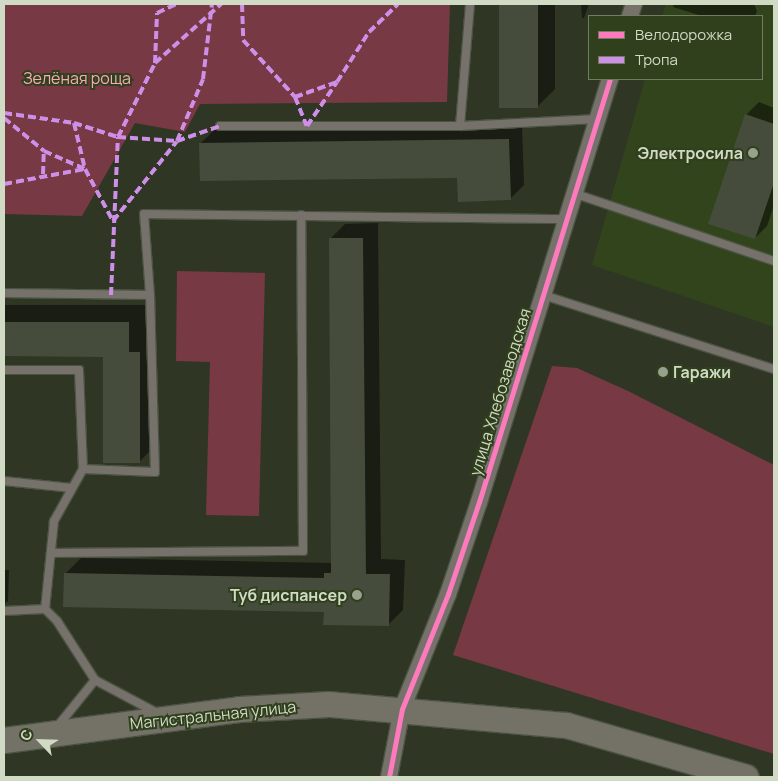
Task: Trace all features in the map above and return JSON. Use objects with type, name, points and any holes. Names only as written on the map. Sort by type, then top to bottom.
[{"type":"main road","name":"Магистральная улица","points":[[4,740],[240,709],[329,704],[402,708],[566,725],[746,777]]},
{"type":"street","name":"улица Хлебозаводская","points":[[389,777],[402,708],[448,594],[576,194],[610,80]]},
{"type":"lane","points":[[460,126],[470,4]]},
{"type":"lane","points":[[220,126],[460,126],[598,119]]},
{"type":"lane","points":[[576,194],[774,261]]},
{"type":"lane","points":[[83,469],[155,472],[150,295],[144,214],[568,218]]},
{"type":"lane","points":[[52,554],[303,551],[301,215]]},
{"type":"lane","points":[[4,292],[150,295]]},
{"type":"lane","points":[[543,295],[774,369]]},
{"type":"lane","points":[[4,370],[79,370],[83,469],[54,521],[45,609]]},
{"type":"lane","points":[[4,481],[72,488]]},
{"type":"lane","points":[[4,611],[45,609],[58,621],[95,680],[169,719]]},
{"type":"lane","points":[[51,734],[95,680]]},
{"type":"shaded area","points":[[666,4],[774,4],[774,327],[592,265],[645,80],[763,80],[763,15],[662,15]]},
{"type":"green space","name":"Зелёная роща","points":[[4,4],[450,4],[447,102],[200,104],[185,132],[135,123],[82,216],[4,214]]},
{"type":"green space","points":[[177,271],[265,273],[259,516],[206,515],[210,362],[176,361]]},
{"type":"green space","points":[[552,366],[577,368],[628,391],[774,465],[774,754],[453,655]]},
{"type":"building","points":[[499,4],[538,4],[538,108],[499,108]]},
{"type":"building","name":"Электросила","points":[[745,114],[774,124],[774,183],[755,239],[708,224]]},
{"type":"building","points":[[509,139],[511,200],[458,202],[457,178],[200,181],[199,143]]},
{"type":"building","points":[[329,238],[363,238],[366,574],[390,574],[389,626],[323,625],[324,612],[63,607],[64,573],[324,578],[324,573],[331,573]]},
{"type":"building","points":[[4,322],[129,322],[129,352],[140,352],[140,463],[103,463],[103,357],[4,356]]},
{"type":"marked path","points":[[155,63],[157,13],[176,4]]},
{"type":"marked path","points":[[74,123],[85,169],[113,221],[177,141],[203,79],[212,4]]},
{"type":"marked path","points":[[111,295],[118,137],[155,63],[221,4]]},
{"type":"marked path","points":[[242,4],[243,40],[295,97],[307,126]]},
{"type":"marked path","points":[[295,97],[337,82],[369,32],[398,4]]},
{"type":"marked path","points":[[307,126],[337,82]]},
{"type":"marked path","points":[[4,113],[74,123],[118,137],[177,141],[220,126]]},
{"type":"marked path","points":[[4,118],[44,151],[85,169]]},
{"type":"marked path","points":[[43,174],[44,151]]},
{"type":"marked path","points":[[4,184],[85,169]]},
{"type":"cycle path","points":[[389,777],[402,709],[448,594],[479,502],[610,80]]},
{"type":"place","name":"Электросила","points":[[753,153]]},
{"type":"place","name":"Гаражи","points":[[663,372]]},
{"type":"place","name":"Туб диспансер","points":[[357,595]]}]
